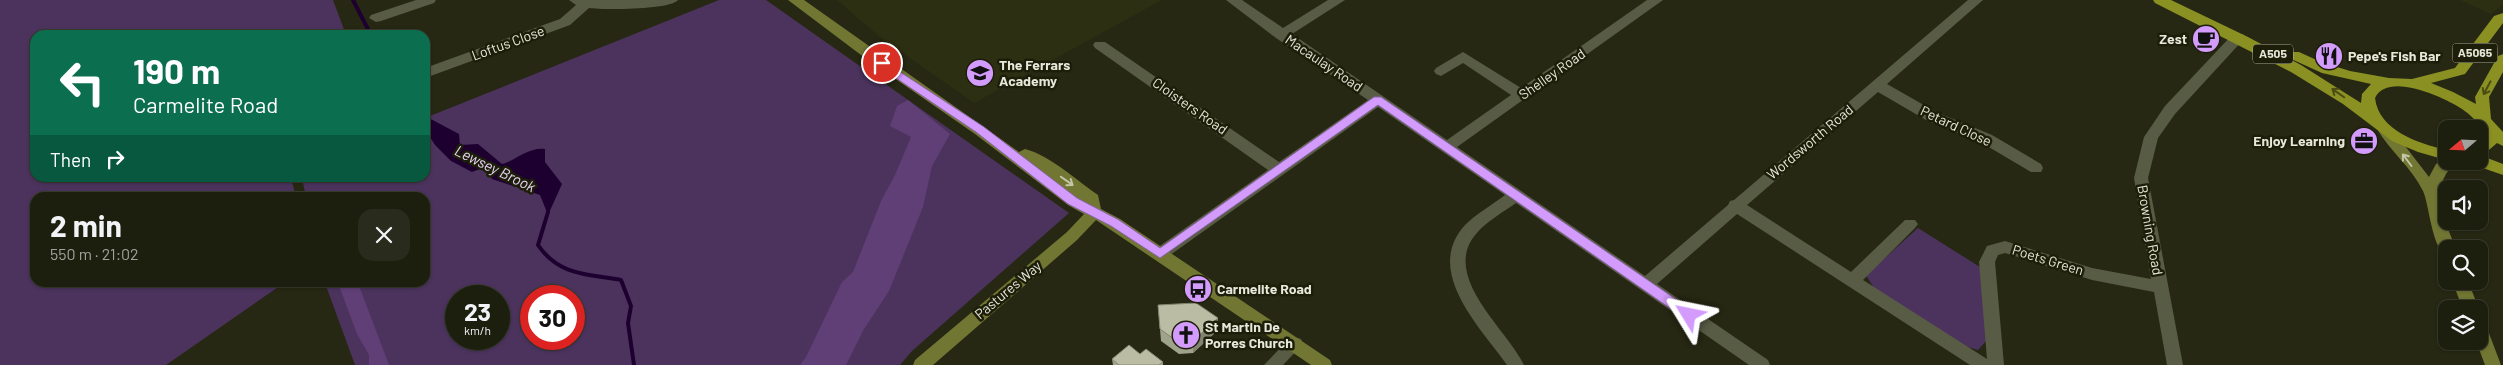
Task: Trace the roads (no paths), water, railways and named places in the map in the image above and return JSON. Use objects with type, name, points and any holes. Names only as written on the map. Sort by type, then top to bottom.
[{"type":"main road","name":"A505","points":[[2160,0],[2264,49],[2330,87],[2399,139],[2438,153]]},
{"type":"main road","name":"A505","points":[[2180,0],[2325,70],[2350,77],[2431,87],[2453,97],[2482,120]]},
{"type":"main road","name":"A5065","points":[[2410,84],[2460,71],[2499,19],[2503,18]]},
{"type":"main road","name":"A5065","points":[[2487,120],[2482,97],[2503,59]]},
{"type":"main road","points":[[2380,125],[2369,106],[2368,97],[2373,89],[2385,82]]},
{"type":"main road","name":"A505","points":[[2488,125],[2503,141]]},
{"type":"main road","points":[[2488,125],[2490,142],[2488,144]]},
{"type":"main road","points":[[2488,164],[2503,170]]},
{"type":"street","points":[[376,18],[429,0]]},
{"type":"street","points":[[581,2],[671,0]]},
{"type":"street","points":[[796,0],[866,52],[980,130],[1072,201],[1115,223],[1324,365]]},
{"type":"street","name":"Macaulay Road","points":[[1233,0],[1762,365]]},
{"type":"street","points":[[1282,34],[1338,0]]},
{"type":"street","name":"Shelley Road","points":[[1447,147],[1656,0]]},
{"type":"street","name":"Wordsworth Road","points":[[1645,285],[1735,205],[1976,0]]},
{"type":"street","name":"Loftus Close","points":[[430,71],[565,22],[581,2]]},
{"type":"street","name":"Browning Road","points":[[2175,365],[2141,178],[2151,137],[2170,110],[2238,37]]},
{"type":"street","name":"Cloisters Road","points":[[1100,45],[1278,168]]},
{"type":"street","points":[[1441,71],[1463,57],[1522,95]]},
{"type":"street","name":"Petard Close","points":[[1876,85],[1931,116],[1987,139],[2036,168]]},
{"type":"street","points":[[1160,254],[1278,168],[1378,100]]},
{"type":"street","points":[[2380,125],[2431,190],[2435,212],[2445,240]]},
{"type":"street","points":[[2431,190],[2440,170]]},
{"type":"street","points":[[1514,195],[1471,229],[1462,242],[1457,265],[1462,288],[1516,365]]},
{"type":"street","points":[[1735,205],[1983,365]]},
{"type":"street","name":"Pastures Way","points":[[921,365],[1072,236],[1094,213]]},
{"type":"street","points":[[1852,281],[1910,224]]},
{"type":"street","name":"Poets Green","points":[[1996,365],[1987,262],[1989,253],[1994,248],[2005,247],[2092,274],[2160,287]]},
{"type":"street","points":[[1272,365],[1294,344]]},
{"type":"street","points":[[2487,350],[2493,365]]},
{"type":"water","points":[[430,119],[459,134],[460,145],[478,144],[502,164],[533,150],[545,149],[545,162],[562,184],[548,215],[540,195],[492,179],[489,173],[480,169],[472,172],[451,161],[435,145],[430,137]]},
{"type":"waterway","name":"Lewsey Brook","points":[[353,0],[368,30]]},
{"type":"waterway","name":"Lewsey Brook","points":[[548,212],[538,245],[546,255],[555,263],[575,272],[621,280],[631,306],[628,323],[634,365]]},
{"type":"place","name":"Zest","points":[[2206,39]]},
{"type":"place","name":"Pepe's Fish Bar","points":[[2329,56]]},
{"type":"place","name":"The Ferrars Academy","points":[[980,73]]},
{"type":"place","name":"Enjoy Learning","points":[[2364,141]]},
{"type":"place","name":"Carmelite Road","points":[[1198,289]]},
{"type":"place","name":"St Martin De Porres Church","points":[[1186,335]]}]
